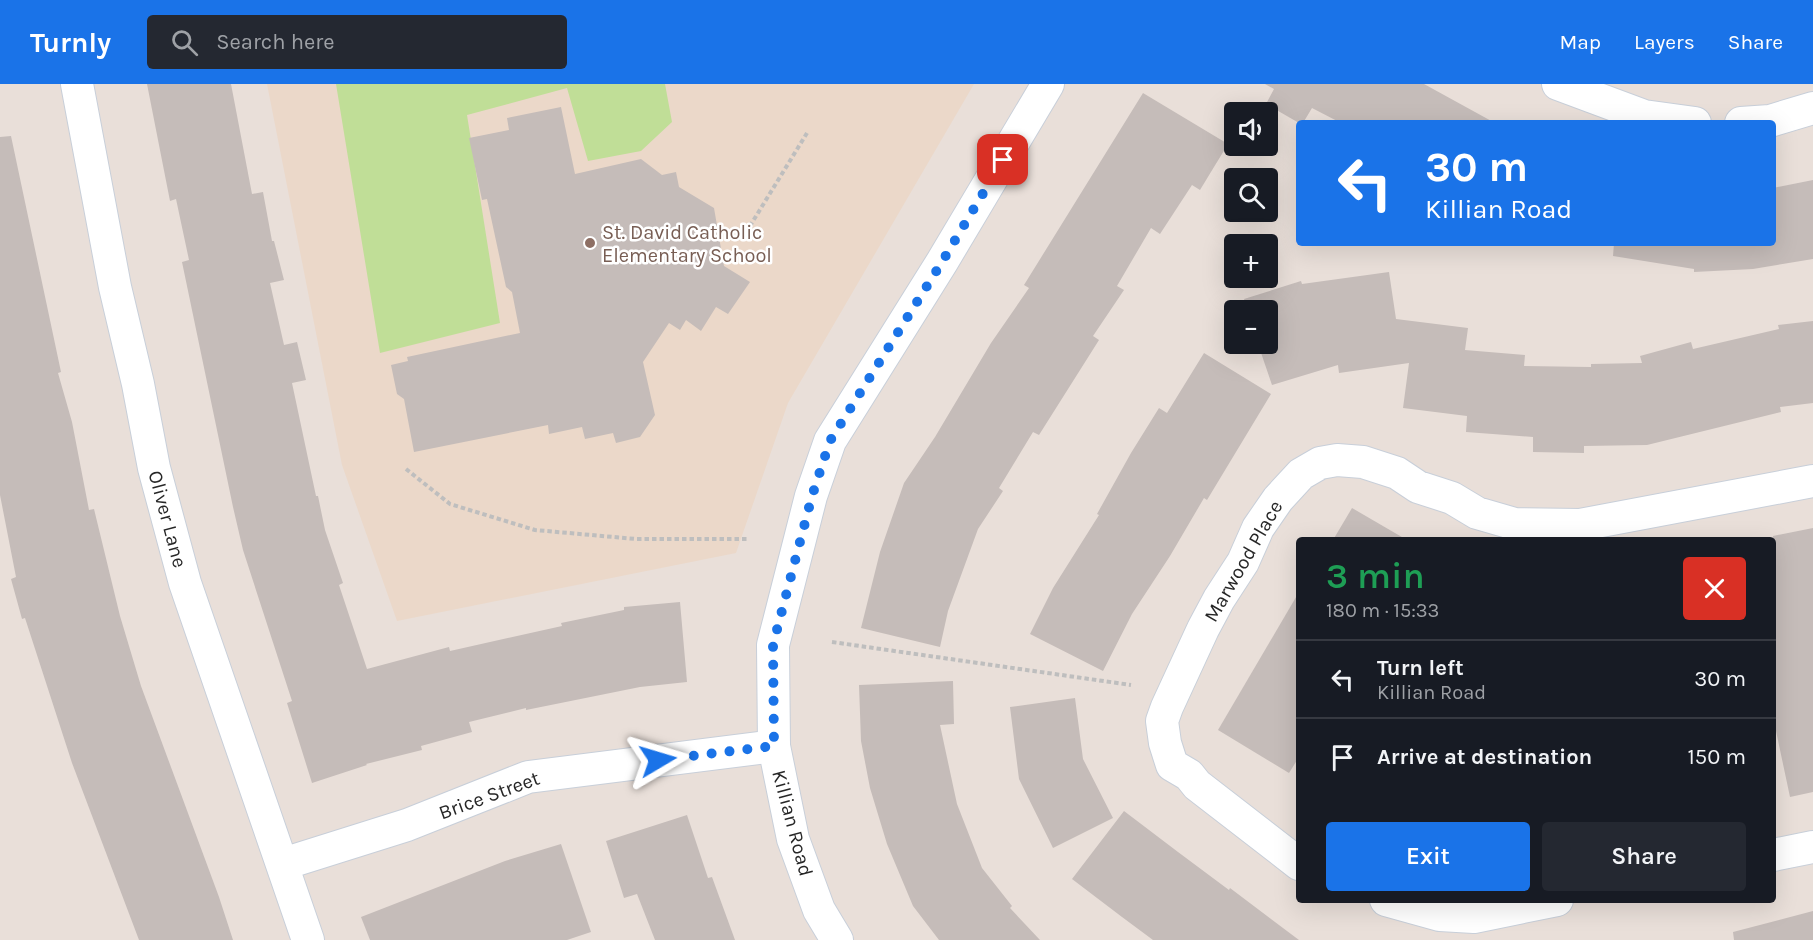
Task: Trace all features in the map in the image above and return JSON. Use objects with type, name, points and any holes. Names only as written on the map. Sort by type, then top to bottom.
[{"type":"street","name":"Oliver Lane","points":[[76,84],[115,287],[138,384],[154,468],[185,583],[308,940]]},
{"type":"street","name":"Killian Road","points":[[837,940],[819,910],[793,839],[774,746],[773,645],[812,496],[830,441],[942,262],[1048,84]]},
{"type":"street","points":[[1558,84],[1644,116],[1673,120]]},
{"type":"street","points":[[1773,120],[1813,108]]},
{"type":"street","name":"Marwood Place","points":[[1296,862],[1197,784],[1189,775],[1172,765],[1165,743],[1162,721],[1203,628],[1243,562],[1258,528],[1278,499],[1301,474],[1320,463],[1337,460],[1363,462],[1397,472],[1418,487],[1452,498],[1477,513],[1526,525],[1580,525],[1813,481]]},
{"type":"street","name":"Brice Street","points":[[283,864],[407,825],[528,777],[774,746]]},
{"type":"street","points":[[1776,854],[1813,847]]},
{"type":"street","points":[[1397,903],[1440,915],[1474,917],[1542,903]]},
{"type":"path","points":[[742,238],[807,133]]},
{"type":"path","points":[[406,469],[450,504],[535,530],[636,539],[747,539]]},
{"type":"path","points":[[832,642],[1131,685]]},
{"type":"shaded area","name":"St. David Catholic Elementary School","points":[[267,84],[974,84],[788,403],[736,553],[397,621],[342,465]]},
{"type":"green space","points":[[336,84],[665,84],[672,122],[641,151],[588,161],[567,88],[467,115],[500,323],[380,353]]},
{"type":"building","points":[[147,84],[231,84],[252,194],[263,192],[272,241],[274,241],[284,280],[270,283],[284,345],[297,342],[306,380],[292,383],[316,496],[318,496],[325,530],[343,583],[339,585],[367,669],[449,647],[450,651],[562,626],[561,623],[624,610],[624,607],[680,602],[687,682],[640,687],[526,710],[526,708],[469,722],[472,732],[421,746],[422,750],[366,764],[312,783],[287,703],[292,701],[243,550],[182,262],[189,260],[176,199],[170,201]]},
{"type":"building","points":[[1265,84],[1424,84],[1490,120],[1335,120],[1312,108],[1305,120],[1296,121],[1278,111],[1278,102],[1267,102],[1274,89]]},
{"type":"building","points":[[1143,93],[1224,142],[1224,151],[1200,190],[1192,185],[1160,234],[1151,228],[1117,286],[1124,290],[1093,336],[1099,340],[1039,435],[1033,432],[999,488],[1003,491],[978,529],[948,611],[940,647],[861,628],[880,552],[904,483],[935,437],[991,343],[1029,288],[1024,285]]},
{"type":"building","points":[[561,107],[575,174],[641,159],[662,175],[676,172],[679,187],[714,208],[724,266],[750,282],[728,314],[716,307],[701,331],[686,320],[680,330],[669,323],[643,362],[655,415],[640,437],[616,443],[613,433],[585,439],[582,427],[549,434],[548,425],[414,452],[404,399],[397,394],[391,365],[408,361],[407,357],[520,333],[512,292],[506,287],[487,199],[482,200],[469,138],[509,130],[507,118]]},
{"type":"building","points":[[11,136],[61,372],[58,373],[72,422],[89,510],[94,509],[120,616],[141,686],[233,940],[139,940],[72,763],[25,618],[22,619],[11,579],[16,577],[0,495],[0,137]]},
{"type":"building","points":[[1813,180],[1813,259],[1753,269],[1694,272],[1694,269],[1613,256],[1614,246],[1776,246],[1776,187]]},
{"type":"building","points":[[1389,272],[1396,319],[1468,328],[1465,350],[1525,355],[1524,366],[1591,367],[1591,364],[1642,363],[1640,356],[1691,342],[1693,349],[1779,329],[1778,325],[1813,321],[1813,403],[1780,407],[1781,412],[1647,445],[1584,446],[1584,453],[1533,452],[1533,437],[1466,432],[1467,416],[1403,408],[1409,363],[1339,373],[1338,365],[1272,385],[1261,354],[1278,354],[1278,300],[1244,299],[1301,281],[1302,284]]},
{"type":"building","points":[[1204,353],[1271,394],[1207,500],[1204,498],[1132,614],[1103,671],[1030,634],[1053,588],[1099,515],[1097,514],[1131,453],[1159,408],[1167,413]]},
{"type":"building","points":[[1352,508],[1402,537],[1335,537]]},
{"type":"building","points":[[1813,528],[1813,792],[1790,797],[1776,731],[1776,537],[1773,536]]},
{"type":"building","points":[[1296,597],[1296,762],[1289,773],[1218,730]]},
{"type":"building","points":[[953,681],[954,724],[940,725],[957,804],[982,868],[1012,906],[1010,908],[1040,940],[939,940],[913,906],[887,844],[870,788],[861,741],[859,685]]},
{"type":"building","points":[[1075,698],[1083,759],[1113,818],[1053,848],[1019,779],[1010,707]]},
{"type":"building","points":[[1124,811],[1299,940],[1153,940],[1072,879]]},
{"type":"building","points":[[687,815],[708,878],[712,877],[735,940],[655,940],[637,894],[624,898],[606,841]]},
{"type":"building","points":[[561,844],[591,932],[567,940],[370,940],[361,917],[505,861]]},
{"type":"building","points":[[1813,911],[1813,940],[1734,940],[1733,932]]},
{"type":"place","name":"St. David Catholic Elementary School","points":[[590,243]]},
{"type":"route","points":[[658,760],[774,746],[773,645],[812,496],[830,441],[1003,160]]}]
